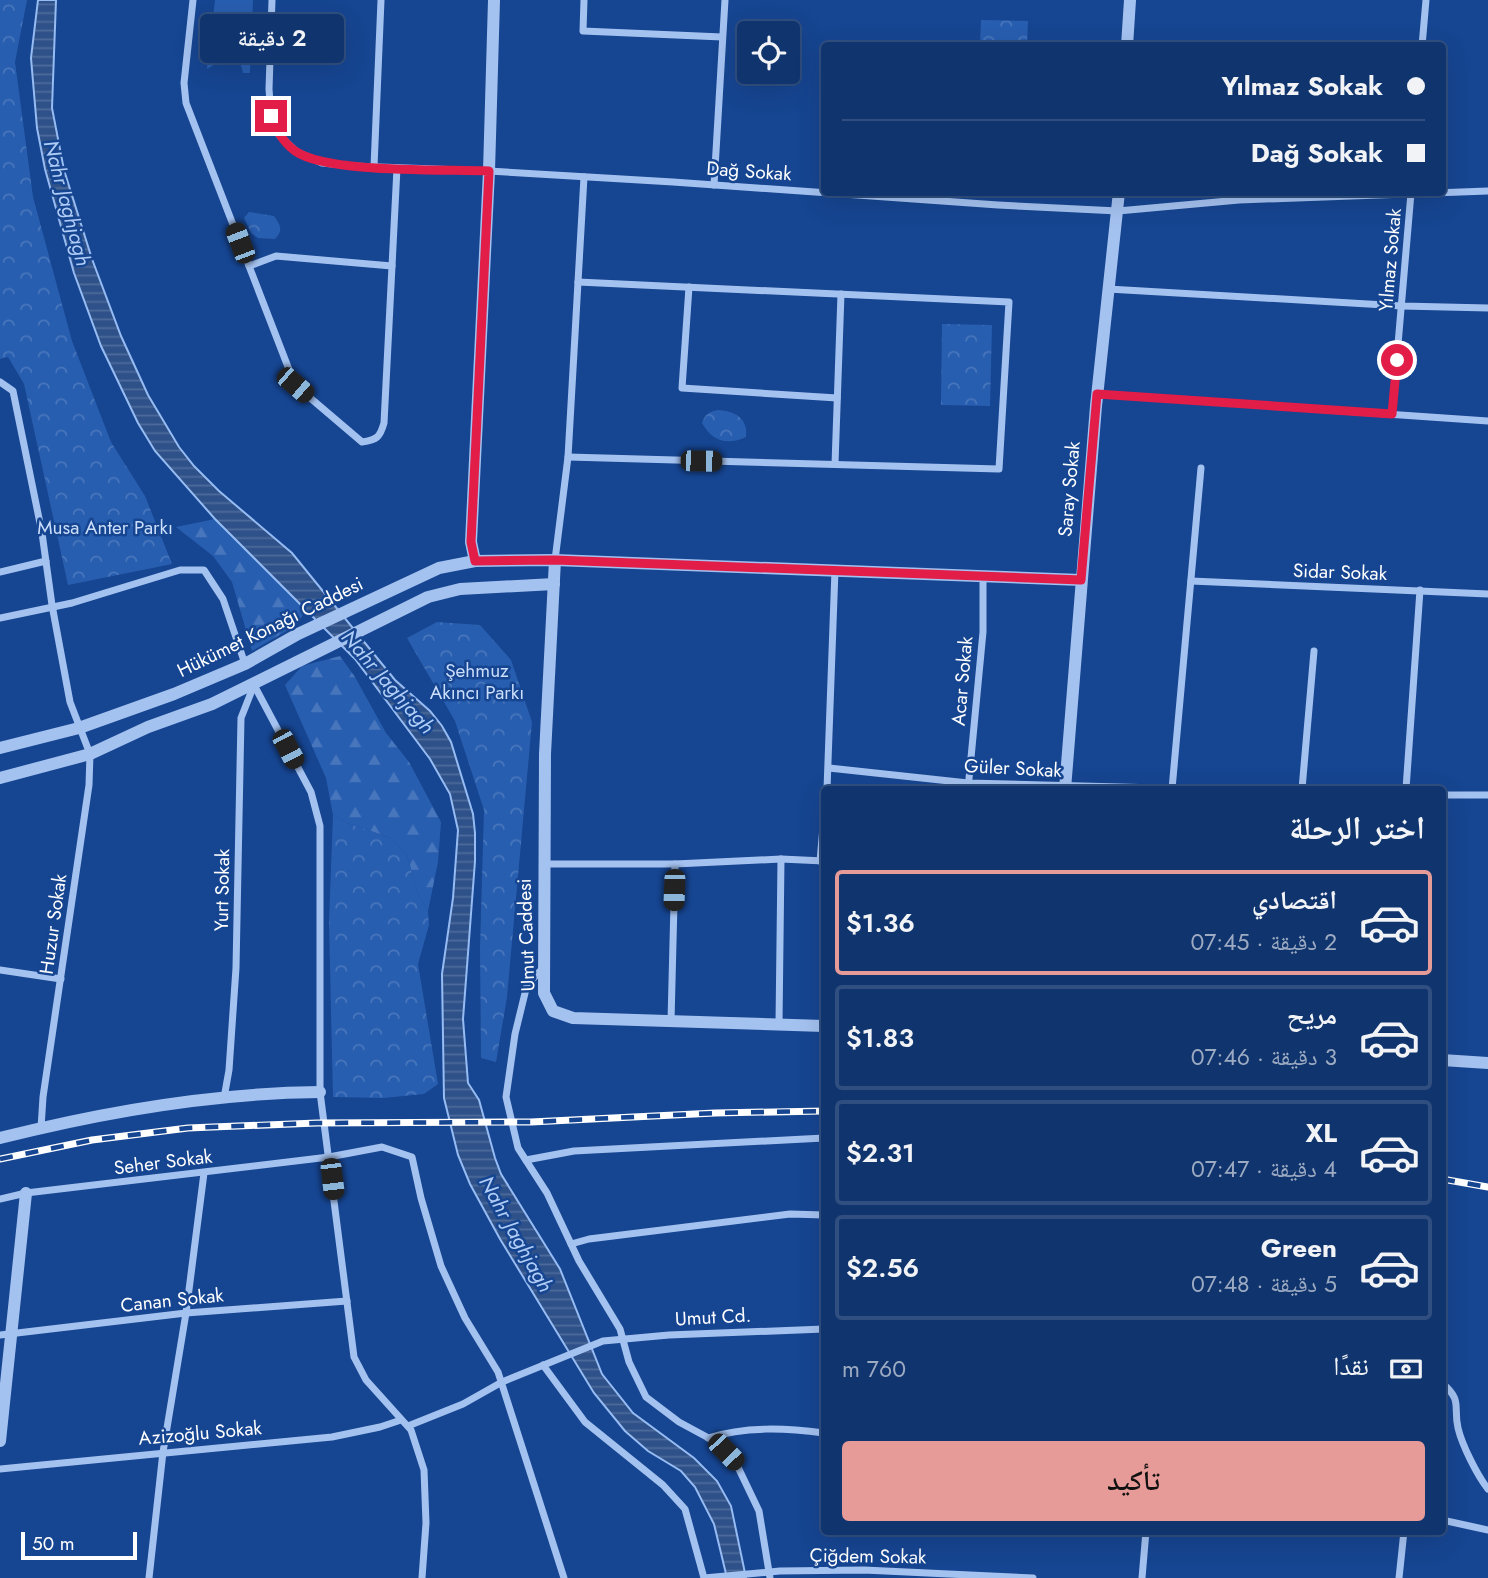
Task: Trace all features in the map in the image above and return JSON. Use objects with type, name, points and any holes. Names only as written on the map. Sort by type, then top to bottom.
[{"type":"street","points":[[193,0],[184,83],[186,103],[295,385],[362,442],[375,440],[381,434],[384,423],[397,168]]},
{"type":"street","name":"Dağ Sokak","points":[[272,0],[269,89],[271,116],[279,135],[297,152],[323,163],[821,192]]},
{"type":"street","points":[[374,167],[381,0]]},
{"type":"street","points":[[475,561],[471,542],[489,171],[494,0]]},
{"type":"street","points":[[584,0],[583,31],[722,37]]},
{"type":"street","points":[[714,185],[725,0]]},
{"type":"street","points":[[1127,42],[1130,0]]},
{"type":"street","points":[[1422,42],[1426,0]]},
{"type":"street","points":[[555,560],[568,457],[584,177]]},
{"type":"street","name":"Dağ Sokak","points":[[1446,193],[1488,191]]},
{"type":"street","name":"Dağ Sokak","points":[[885,196],[1118,211],[1239,200],[1354,196]]},
{"type":"street","name":"Saray Sokak","points":[[1065,786],[1097,394],[1119,196]]},
{"type":"street","name":"Yılmaz Sokak","points":[[1392,414],[1411,196]]},
{"type":"street","points":[[249,266],[275,256],[392,266]]},
{"type":"street","points":[[568,457],[999,469],[1009,302],[578,282]]},
{"type":"street","points":[[689,287],[681,388],[837,398]]},
{"type":"street","points":[[1108,289],[1402,306],[1488,308]]},
{"type":"street","points":[[835,464],[841,294]]},
{"type":"street","name":"Huzur Sokak","points":[[0,382],[13,391],[47,561],[52,605],[70,702],[90,754],[89,785],[43,1097],[41,1128]]},
{"type":"street","points":[[1097,394],[1488,421]]},
{"type":"street","points":[[1172,786],[1201,468]]},
{"type":"street","name":"Hükümet Konağı Caddesi","points":[[0,748],[79,728],[174,694],[245,664],[298,634],[439,568],[475,561],[555,560],[1081,580]]},
{"type":"street","name":"Umut Caddesi","points":[[555,560],[545,754],[544,864],[544,993],[553,1011],[573,1018],[821,1026]]},
{"type":"street","points":[[0,572],[47,561]]},
{"type":"street","points":[[0,618],[52,605],[72,603],[180,570],[204,570],[223,599],[245,664]]},
{"type":"street","points":[[827,786],[835,570]]},
{"type":"street","name":"Acar Sokak","points":[[968,786],[983,632],[983,576]]},
{"type":"street","name":"Sidar Sokak","points":[[1191,581],[1488,594]]},
{"type":"street","points":[[0,778],[90,754],[148,727],[212,704],[428,597],[460,589],[554,584]]},
{"type":"street","points":[[1406,786],[1419,590]]},
{"type":"street","points":[[1302,786],[1314,651]]},
{"type":"street","points":[[254,685],[311,792],[320,826],[320,1091],[354,1357],[366,1380],[411,1430],[424,1470],[426,1523],[422,1578]]},
{"type":"street","name":"Yurt Sokak","points":[[224,1098],[229,1070],[236,968],[240,718],[254,685]]},
{"type":"street","name":"Güler Sokak","points":[[829,768],[968,786]]},
{"type":"street","points":[[1446,795],[1488,795]]},
{"type":"street","points":[[544,864],[675,864],[781,859],[821,861]]},
{"type":"street","points":[[779,1024],[781,859]]},
{"type":"street","points":[[671,1021],[675,864]]},
{"type":"street","points":[[544,966],[527,985],[506,1097],[518,1148],[547,1193],[571,1244],[620,1329],[629,1362],[646,1397],[679,1422],[716,1442],[736,1463],[759,1511],[769,1575]]},
{"type":"street","points":[[0,970],[61,979]]},
{"type":"street","points":[[1446,1060],[1488,1063]]},
{"type":"street","points":[[0,1138],[41,1128],[224,1098],[271,1092],[320,1091]]},
{"type":"street","points":[[526,1160],[574,1151],[821,1138]]},
{"type":"street","name":"Seher Sokak","points":[[0,1199],[26,1193],[330,1157],[382,1147],[412,1157],[441,1266],[465,1318],[502,1382]]},
{"type":"street","points":[[149,1578],[163,1452],[186,1313],[204,1173]]},
{"type":"street","points":[[0,1441],[5,1334],[26,1193]]},
{"type":"street","points":[[571,1244],[589,1239],[790,1214],[821,1215]]},
{"type":"street","name":"Canan Sokak","points":[[5,1334],[186,1313],[347,1301]]},
{"type":"street","name":"Umut Cd.","points":[[408,1426],[463,1404],[502,1382],[603,1341],[669,1335],[821,1329]]},
{"type":"street","points":[[543,1365],[585,1422],[663,1485],[685,1509],[704,1578]]},
{"type":"street","points":[[502,1382],[564,1578]]},
{"type":"street","points":[[1446,1388],[1456,1399],[1458,1428],[1474,1466],[1488,1489]]},
{"type":"street","name":"Azizoğlu Sokak","points":[[0,1469],[332,1437],[401,1420]]},
{"type":"street","points":[[708,1438],[730,1431],[792,1429],[821,1433]]},
{"type":"street","points":[[1446,1521],[1488,1530]]},
{"type":"street","points":[[1142,1578],[1146,1535]]},
{"type":"street","points":[[1399,1578],[1404,1535]]},
{"type":"street","name":"Çiğdem Sokak","points":[[704,1578],[717,1575],[864,1570],[1033,1578]]},
{"type":"green space","name":"Musa Anter Parkı","points":[[0,0],[27,0],[15,62],[33,197],[72,341],[111,442],[145,496],[172,564],[68,585],[24,384],[8,357],[0,359]]},
{"type":"green space","points":[[215,0],[253,0],[250,73],[243,73],[239,58],[231,54],[207,69]]},
{"type":"green space","points":[[981,20],[1028,21],[1027,42],[980,42]]},
{"type":"green space","points":[[249,212],[274,216],[280,228],[275,239],[258,238],[251,233],[244,218]]},
{"type":"green space","points":[[942,324],[992,325],[990,406],[941,405]]},
{"type":"green space","points":[[718,410],[730,412],[743,420],[746,437],[726,441],[710,434],[702,423],[704,417]]},
{"type":"green space","points":[[215,519],[306,611],[295,626],[252,651],[232,582],[213,556],[176,527]]},
{"type":"green space","name":"Şehmuz Akıncı Parkı","points":[[437,622],[480,625],[511,660],[532,722],[507,997],[496,1062],[481,1058],[480,949],[484,810],[455,721],[407,638]]},
{"type":"green space","points":[[340,656],[355,677],[386,733],[409,762],[441,822],[438,862],[428,911],[418,894],[407,855],[391,838],[347,823],[333,815],[326,778],[285,685],[302,666]]},
{"type":"green space","points":[[333,815],[347,823],[391,838],[407,855],[418,894],[428,911],[429,925],[418,964],[438,1084],[424,1094],[383,1098],[333,1097],[329,922]]},
{"type":"water","name":"Nahr Jaghjagh","points":[[38,0],[56,0],[52,108],[64,170],[92,259],[121,336],[148,395],[179,447],[194,466],[292,553],[395,680],[430,711],[451,742],[473,814],[475,833],[463,1019],[468,1083],[479,1100],[501,1174],[560,1269],[602,1374],[633,1413],[694,1458],[717,1481],[731,1506],[746,1578],[727,1578],[714,1524],[695,1487],[681,1471],[648,1451],[625,1431],[594,1393],[500,1239],[470,1184],[458,1155],[444,1098],[442,974],[453,898],[458,830],[450,794],[430,759],[355,659],[215,519],[155,451],[138,423],[101,346],[74,273],[45,169],[37,128],[31,58]]},
{"type":"railway","points":[[0,1159],[92,1140],[188,1128],[317,1123],[531,1122],[821,1111]]},
{"type":"railway","points":[[1446,1180],[1488,1187]]},
{"type":"route","points":[[271,116],[279,135],[297,152],[323,163],[489,171],[471,542],[475,561],[555,560],[1081,580],[1097,394],[1392,414],[1397,360]]}]
